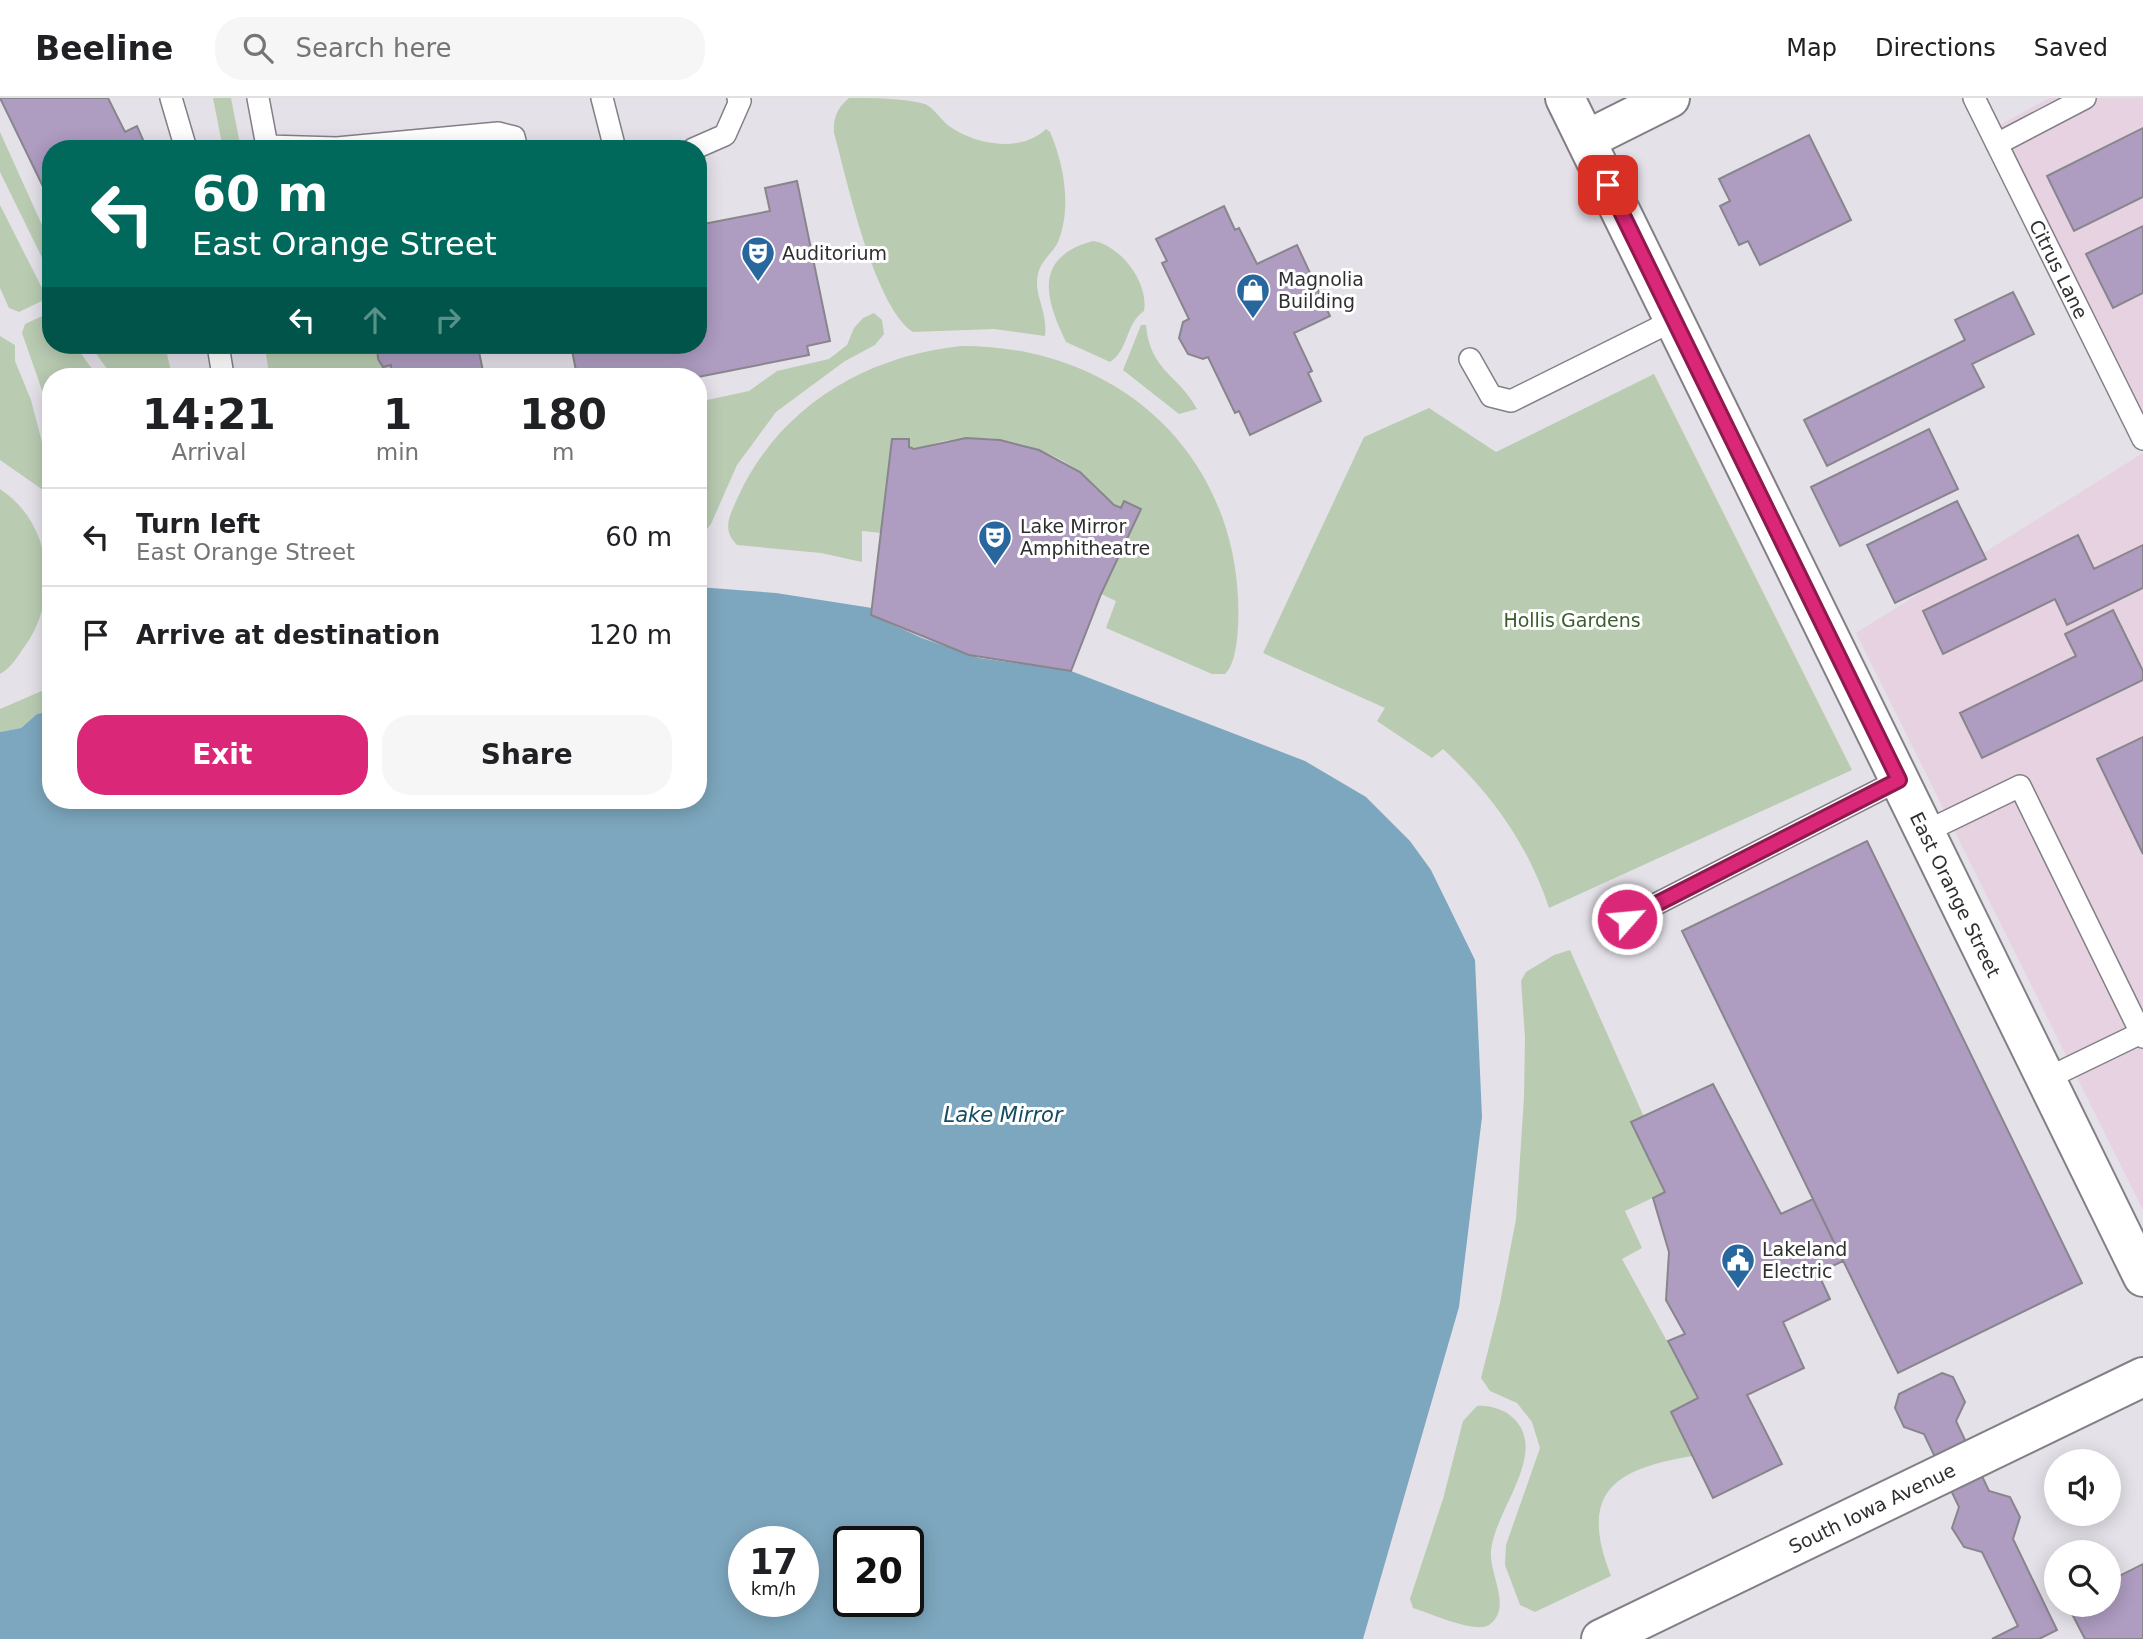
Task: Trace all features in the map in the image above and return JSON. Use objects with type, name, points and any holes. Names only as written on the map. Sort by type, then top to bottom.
[{"type":"street","name":"East Orange Street","points":[[1564,98],[2143,1277]]},
{"type":"street","points":[[1586,140],[1671,98]]},
{"type":"street","name":"South Iowa Avenue","points":[[1601,1639],[2143,1377]]},
{"type":"lane","points":[[171,98],[183,140]]},
{"type":"lane","points":[[258,98],[266,140]]},
{"type":"lane","points":[[602,98],[613,140]]},
{"type":"lane","points":[[707,143],[725,135],[740,101],[738,98]]},
{"type":"lane","name":"Citrus Lane","points":[[1974,98],[2143,439]]},
{"type":"lane","points":[[1997,144],[2085,98]]},
{"type":"lane","points":[[429,140],[498,134],[514,137],[515,140]]},
{"type":"lane","points":[[1470,359],[1491,396],[1511,401],[1674,320]]},
{"type":"lane","points":[[1627,919],[1899,780]]},
{"type":"lane","points":[[1925,832],[2020,786],[2142,1035],[2046,1079]]},
{"type":"shaded area","points":[[2049,98],[2143,98],[2143,411],[2000,125]]},
{"type":"shaded area","points":[[2143,453],[2143,1210],[1856,633]]},
{"type":"green space","points":[[213,98],[231,98],[239,140],[221,140]]},
{"type":"green space","points":[[849,98],[898,99],[925,104],[960,133],[985,142],[1011,144],[1036,137],[1046,129],[1050,132],[1062,172],[1065,215],[1058,242],[1038,274],[1037,289],[1045,336],[994,329],[913,332],[899,318],[874,270],[854,210],[834,133],[837,114]]},
{"type":"green space","points":[[0,132],[42,225],[42,258],[0,172]]},
{"type":"green space","points":[[0,205],[42,288],[42,301],[19,312],[9,308],[0,288]]},
{"type":"green space","points":[[1093,241],[1103,244],[1122,257],[1137,277],[1144,300],[1144,311],[1133,323],[1121,351],[1110,362],[1066,342],[1049,294],[1053,268],[1061,257],[1074,248]]},
{"type":"green space","points":[[874,313],[882,320],[884,334],[875,345],[845,361],[776,412],[737,465],[707,529],[707,400],[749,391],[777,371],[829,359],[847,345],[854,328],[863,318]]},
{"type":"green space","points":[[42,316],[42,354],[81,354],[91,368],[42,368],[42,390],[22,333],[25,324]]},
{"type":"green space","points":[[1141,325],[1146,325],[1153,353],[1159,363],[1190,397],[1197,409],[1179,414],[1123,370]]},
{"type":"green space","points":[[0,336],[15,345],[15,361],[31,400],[42,442],[42,489],[0,460]]},
{"type":"green space","points":[[961,346],[1016,350],[1066,363],[1112,385],[1153,414],[1186,451],[1212,494],[1230,543],[1238,597],[1238,627],[1233,660],[1225,674],[1212,674],[1106,628],[1116,601],[1101,594],[1141,509],[1124,501],[1121,508],[1066,463],[1019,443],[968,438],[914,449],[909,447],[909,439],[892,439],[881,533],[862,531],[862,562],[821,553],[737,545],[732,539],[728,522],[755,465],[801,412],[859,374],[891,361]]},
{"type":"green space","points":[[96,354],[167,354],[170,368],[106,368]]},
{"type":"green space","points":[[266,354],[380,354],[383,367],[391,365],[391,368],[268,368]]},
{"type":"green space","name":"Hollis Gardens","points":[[1654,374],[1852,770],[1549,908],[1531,863],[1506,822],[1477,784],[1443,749],[1432,758],[1377,721],[1385,708],[1263,653],[1364,437],[1429,408],[1496,452]]},
{"type":"green space","points":[[0,489],[17,503],[31,521],[40,541],[42,609],[25,646],[14,662],[0,674]]},
{"type":"green space","points":[[42,691],[42,713],[21,728],[0,732],[0,709]]},
{"type":"green space","points":[[1570,950],[1644,1117],[1665,1192],[1625,1211],[1642,1248],[1622,1259],[1698,1398],[1671,1412],[1692,1456],[1642,1468],[1623,1478],[1610,1489],[1602,1505],[1599,1524],[1602,1547],[1611,1576],[1535,1612],[1520,1605],[1505,1565],[1506,1545],[1540,1448],[1532,1422],[1517,1403],[1490,1391],[1481,1378],[1500,1303],[1516,1219],[1524,1097],[1525,1037],[1521,981],[1526,972],[1554,955]]},
{"type":"green space","points":[[1477,1406],[1496,1408],[1512,1417],[1522,1431],[1526,1447],[1517,1482],[1494,1535],[1491,1551],[1500,1600],[1499,1610],[1489,1625],[1482,1627],[1452,1622],[1413,1608],[1410,1599],[1443,1499],[1463,1421]]},
{"type":"water","name":"Lake Mirror","points":[[707,588],[776,593],[872,608],[871,615],[922,638],[979,658],[1071,671],[1305,761],[1366,797],[1410,841],[1431,870],[1475,960],[1482,1117],[1459,1307],[1363,1639],[0,1639],[0,732],[21,728],[42,713],[42,809],[707,809]]},
{"type":"building","points":[[0,98],[108,98],[125,132],[137,126],[143,140],[42,140],[42,184]]},
{"type":"building","points":[[2143,128],[2143,197],[2074,231],[2047,176]]},
{"type":"building","points":[[1809,135],[1851,220],[1760,265],[1748,241],[1739,245],[1720,206],[1730,201],[1719,179]]},
{"type":"building","name":"Auditorium","points":[[797,181],[830,341],[807,346],[809,355],[707,375],[707,368],[575,368],[573,354],[707,354],[707,223],[770,211],[765,188]]},
{"type":"building","name":"Magnolia Building","points":[[1224,206],[1235,230],[1239,228],[1257,264],[1297,245],[1330,316],[1294,333],[1312,371],[1308,373],[1321,401],[1250,435],[1239,411],[1235,413],[1208,357],[1203,359],[1188,354],[1179,338],[1183,322],[1189,319],[1162,263],[1167,261],[1156,239]]},
{"type":"building","points":[[2143,226],[2143,293],[2113,308],[2086,254]]},
{"type":"building","points":[[2013,292],[2034,334],[1972,364],[1984,387],[1827,466],[1804,420],[1965,340],[1955,320]]},
{"type":"building","points":[[378,354],[479,354],[482,368],[391,368],[391,365],[383,367]]},
{"type":"building","points":[[1929,429],[1958,489],[1840,546],[1811,487]]},
{"type":"building","name":"Lake Mirror Amphitheatre","points":[[966,438],[1000,440],[1039,450],[1080,472],[1114,505],[1121,508],[1124,501],[1141,509],[1101,594],[1071,671],[969,655],[871,615],[892,439],[909,439],[909,447],[914,449]]},
{"type":"building","points":[[1957,501],[1986,559],[1895,603],[1867,545]]},
{"type":"building","points":[[2078,535],[2094,569],[2143,545],[2143,588],[2067,625],[2055,599],[1943,654],[1923,611]]},
{"type":"building","points":[[2113,610],[2143,671],[2143,680],[1982,758],[1960,713],[2076,656],[2065,634]]},
{"type":"building","points":[[2143,737],[2143,854],[2097,759]]},
{"type":"building","points":[[1867,841],[2082,1283],[1898,1373],[1682,931]]},
{"type":"building","points":[[1713,1084],[1781,1214],[1813,1199],[1843,1261],[1818,1273],[1830,1299],[1783,1322],[1804,1368],[1747,1395],[1782,1464],[1713,1498],[1671,1412],[1698,1398],[1668,1341],[1685,1334],[1666,1300],[1669,1252],[1653,1198],[1665,1192],[1631,1122]]},
{"type":"building","points":[[1942,1373],[1953,1377],[1965,1402],[1956,1421],[1989,1491],[2010,1497],[2020,1517],[2013,1539],[2044,1603],[2044,1617],[2051,1617],[2057,1630],[2039,1639],[1992,1639],[2018,1626],[1982,1552],[1964,1547],[1952,1528],[1959,1507],[1924,1434],[1904,1427],[1895,1408],[1899,1394]]},
{"type":"building","points":[[2143,1564],[2143,1639],[2085,1639],[2074,1617],[2121,1617],[2121,1575]]},
{"type":"place","name":"Auditorium","points":[[758,283]]},
{"type":"place","name":"Magnolia Building","points":[[1253,320]]},
{"type":"place","name":"Lake Mirror Amphitheatre","points":[[995,567]]},
{"type":"place","name":"Lakeland Electric","points":[[1738,1290]]},
{"type":"route","points":[[1608,185],[1899,780],[1627,919]]}]
